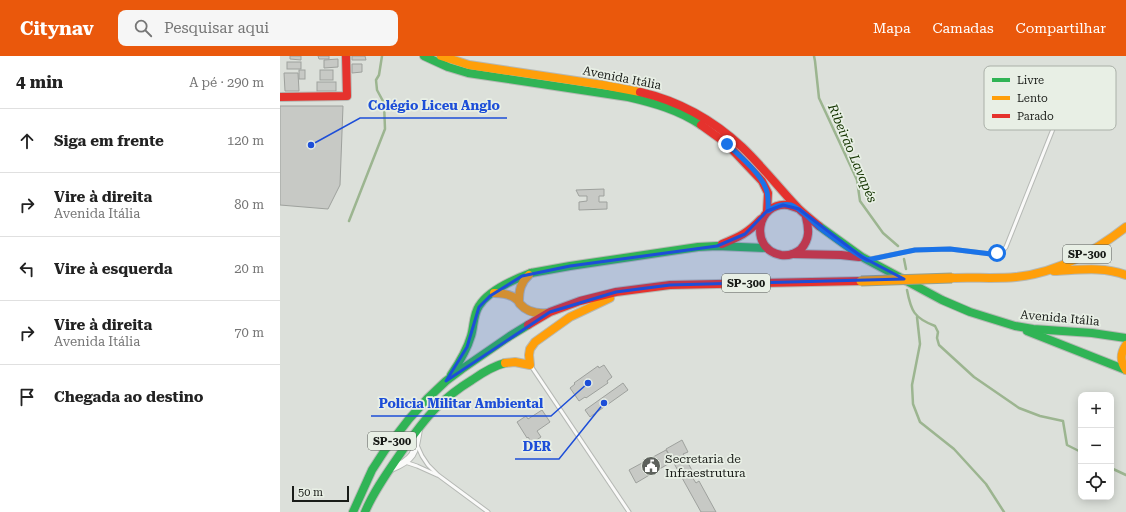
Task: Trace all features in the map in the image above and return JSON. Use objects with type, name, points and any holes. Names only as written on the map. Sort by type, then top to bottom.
[{"type":"main road","points":[[280,97],[347,96],[346,56]]},
{"type":"main road","name":"Avenida Itália","points":[[424,56],[449,63],[629,89],[650,94],[681,105],[711,122],[732,138],[802,212],[820,227],[864,258],[957,307],[1015,326],[1033,329],[1092,333],[1126,338]]},
{"type":"main road","name":"Avenida Itália","points":[[442,56],[449,63],[468,73],[628,97],[648,101],[678,112],[717,136],[738,154],[759,177],[767,190],[768,196],[765,214]]},
{"type":"main road","points":[[717,246],[745,234],[753,228],[765,214],[775,206],[783,204],[792,206],[802,212],[809,223],[810,231],[804,246],[798,251],[782,255],[774,253],[767,248],[762,241],[760,233],[760,225],[765,214]]},
{"type":"main road","name":"SP-300","points":[[353,512],[372,470],[423,404],[446,381],[510,336],[550,312],[596,297],[632,290],[676,285],[1016,277],[1031,275],[1067,264],[1096,250],[1126,227]]},
{"type":"main road","points":[[446,381],[463,357],[479,307],[484,300],[522,276],[570,266],[698,247],[717,246],[767,248]]},
{"type":"main road","name":"Avenida Itália","points":[[790,254],[841,255],[864,258]]},
{"type":"main road","points":[[1043,272],[1103,269],[1126,276]]},
{"type":"main road","points":[[531,273],[519,289],[519,301],[523,307],[532,313],[538,314],[550,312]]},
{"type":"main road","points":[[530,365],[528,356],[530,349],[535,342],[543,336],[580,311],[632,290]]},
{"type":"main road","points":[[494,293],[507,295],[519,301]]},
{"type":"main road","points":[[1015,326],[1126,370]]},
{"type":"main road","points":[[1126,345],[1122,350],[1121,357],[1122,364],[1126,370]]},
{"type":"main road","points":[[365,512],[374,493],[389,469],[420,426],[452,393],[486,371],[504,363],[514,361],[530,365]]},
{"type":"street","points":[[389,469],[405,462],[411,456],[417,445],[420,426]]},
{"type":"lane","points":[[864,258],[915,250],[950,249],[991,254],[1003,251],[1006,247],[1053,130]]},
{"type":"lane","points":[[530,365],[629,512]]},
{"type":"lane","points":[[417,445],[425,460],[438,475],[488,512]]},
{"type":"lane","points":[[405,462],[438,475]]},
{"type":"highlighted area","points":[[783,205],[799,209],[862,257],[904,279],[670,285],[616,292],[550,312],[446,381],[467,347],[479,307],[490,296],[522,276],[570,266],[717,246],[745,234],[767,211]]},
{"type":"building","points":[[290,56],[301,56],[301,60],[290,59]]},
{"type":"building","points":[[318,56],[329,56],[329,59],[319,59]]},
{"type":"building","points":[[352,56],[365,56],[366,60],[352,60]]},
{"type":"building","points":[[338,59],[338,67],[324,68],[324,60]]},
{"type":"building","points":[[287,62],[301,62],[301,69],[287,69]]},
{"type":"building","points":[[352,64],[362,64],[362,72],[352,73]]},
{"type":"building","points":[[299,70],[305,70],[305,79],[299,79]]},
{"type":"building","points":[[320,70],[333,70],[333,80],[320,80]]},
{"type":"building","points":[[284,73],[298,73],[299,91],[285,91]]},
{"type":"building","points":[[317,82],[336,82],[336,91],[317,91]]},
{"type":"building","points":[[280,106],[343,106],[340,185],[328,209],[280,205]]},
{"type":"building","points":[[604,189],[604,196],[599,196],[599,202],[607,202],[607,209],[579,210],[579,202],[587,201],[587,196],[579,196],[576,190]]},
{"type":"building","points":[[604,365],[612,377],[607,381],[608,383],[579,401],[570,388],[575,384],[574,383],[598,366],[599,368]]},
{"type":"building","points":[[623,383],[628,390],[590,417],[585,410]]},
{"type":"building","points":[[542,410],[550,422],[537,431],[541,437],[532,443],[517,422],[526,416],[528,419]]},
{"type":"building","points":[[682,440],[688,452],[683,454],[694,474],[692,477],[696,483],[699,481],[716,512],[701,512],[666,449]]},
{"type":"building","points":[[666,450],[673,461],[636,483],[629,470]]},
{"type":"waterway","points":[[349,221],[385,129],[384,103],[377,90],[376,80],[379,75],[382,56]]},
{"type":"waterway","name":"Ribeirão Lavapés","points":[[814,56],[819,98],[857,180],[860,201],[883,233],[898,246]]},
{"type":"waterway","name":"Ribeirão Lavapés","points":[[904,259],[906,269]]},
{"type":"waterway","name":"Ribeirão Lavapés","points":[[907,290],[912,309],[918,317],[935,326],[938,332],[937,338],[939,345],[974,377],[1019,408],[1040,416],[1063,421],[1067,445],[1078,450]]},
{"type":"waterway","points":[[917,317],[920,344],[912,385],[913,404],[920,422],[954,449],[986,484],[1004,512]]},
{"type":"waterway","name":"Ribeirão Lavapés","points":[[1114,469],[1126,475]]},
{"type":"traffic: fast","points":[[424,56],[448,67],[468,73],[638,99],[675,111],[701,125]]},
{"type":"traffic: fast","points":[[819,226],[862,257],[942,300],[970,312],[1015,326],[1033,329],[1092,333],[1126,338]]},
{"type":"traffic: fast","points":[[531,273],[698,247],[717,246],[767,248]]},
{"type":"traffic: fast","points":[[451,375],[467,346],[479,306],[489,295],[502,286],[531,273]]},
{"type":"traffic: fast","points":[[353,512],[372,470],[385,450],[427,399],[446,381],[462,369],[528,325]]},
{"type":"traffic: fast","points":[[1027,331],[1126,370]]},
{"type":"traffic: fast","points":[[365,512],[372,497],[386,475],[421,424],[431,413],[444,400],[462,386],[488,370],[505,363]]},
{"type":"traffic: slow","points":[[441,56],[469,65],[640,92]]},
{"type":"traffic: slow","points":[[952,278],[1016,277],[1046,271],[1088,253],[1126,227]]},
{"type":"traffic: slow","points":[[1054,271],[1081,269],[1108,270],[1126,275]]},
{"type":"traffic: slow","points":[[519,301],[521,286],[529,275]]},
{"type":"traffic: slow","points":[[861,281],[952,278]]},
{"type":"traffic: slow","points":[[494,293],[511,296],[518,300],[523,307],[532,312],[547,313]]},
{"type":"traffic: slow","points":[[505,363],[515,362],[530,365],[530,349],[535,342],[570,317],[610,298]]},
{"type":"traffic: slow","points":[[1126,345],[1122,358],[1126,370]]},
{"type":"traffic: jam","points":[[280,97],[347,96],[346,56]]},
{"type":"traffic: jam","points":[[640,92],[682,106],[719,128],[742,147],[798,208],[819,226]]},
{"type":"traffic: jam","points":[[701,125],[726,143],[762,181],[768,193],[767,211]]},
{"type":"traffic: jam","points":[[797,208],[788,205],[777,206],[769,210],[763,217],[760,226],[764,244],[771,251],[781,255],[794,253],[801,249],[808,234],[806,217]]},
{"type":"traffic: jam","points":[[722,244],[743,234],[761,219]]},
{"type":"traffic: jam","points":[[793,254],[859,257]]},
{"type":"traffic: jam","points":[[528,325],[550,312],[580,301],[616,292],[670,285],[861,281]]},
{"type":"place","name":"Colégio Liceu Anglo","points":[[311,145]]},
{"type":"place","name":"Policia Militar Ambiental","points":[[588,383]]},
{"type":"place","name":"DER","points":[[604,403]]},
{"type":"place","name":"Secretaria de Infraestrutura","points":[[651,466]]},
{"type":"route","points":[[727,144],[738,154],[763,183],[767,190],[768,211],[775,206],[783,204],[800,209],[820,227],[867,260],[915,250],[950,249],[984,254],[997,253]]}]
